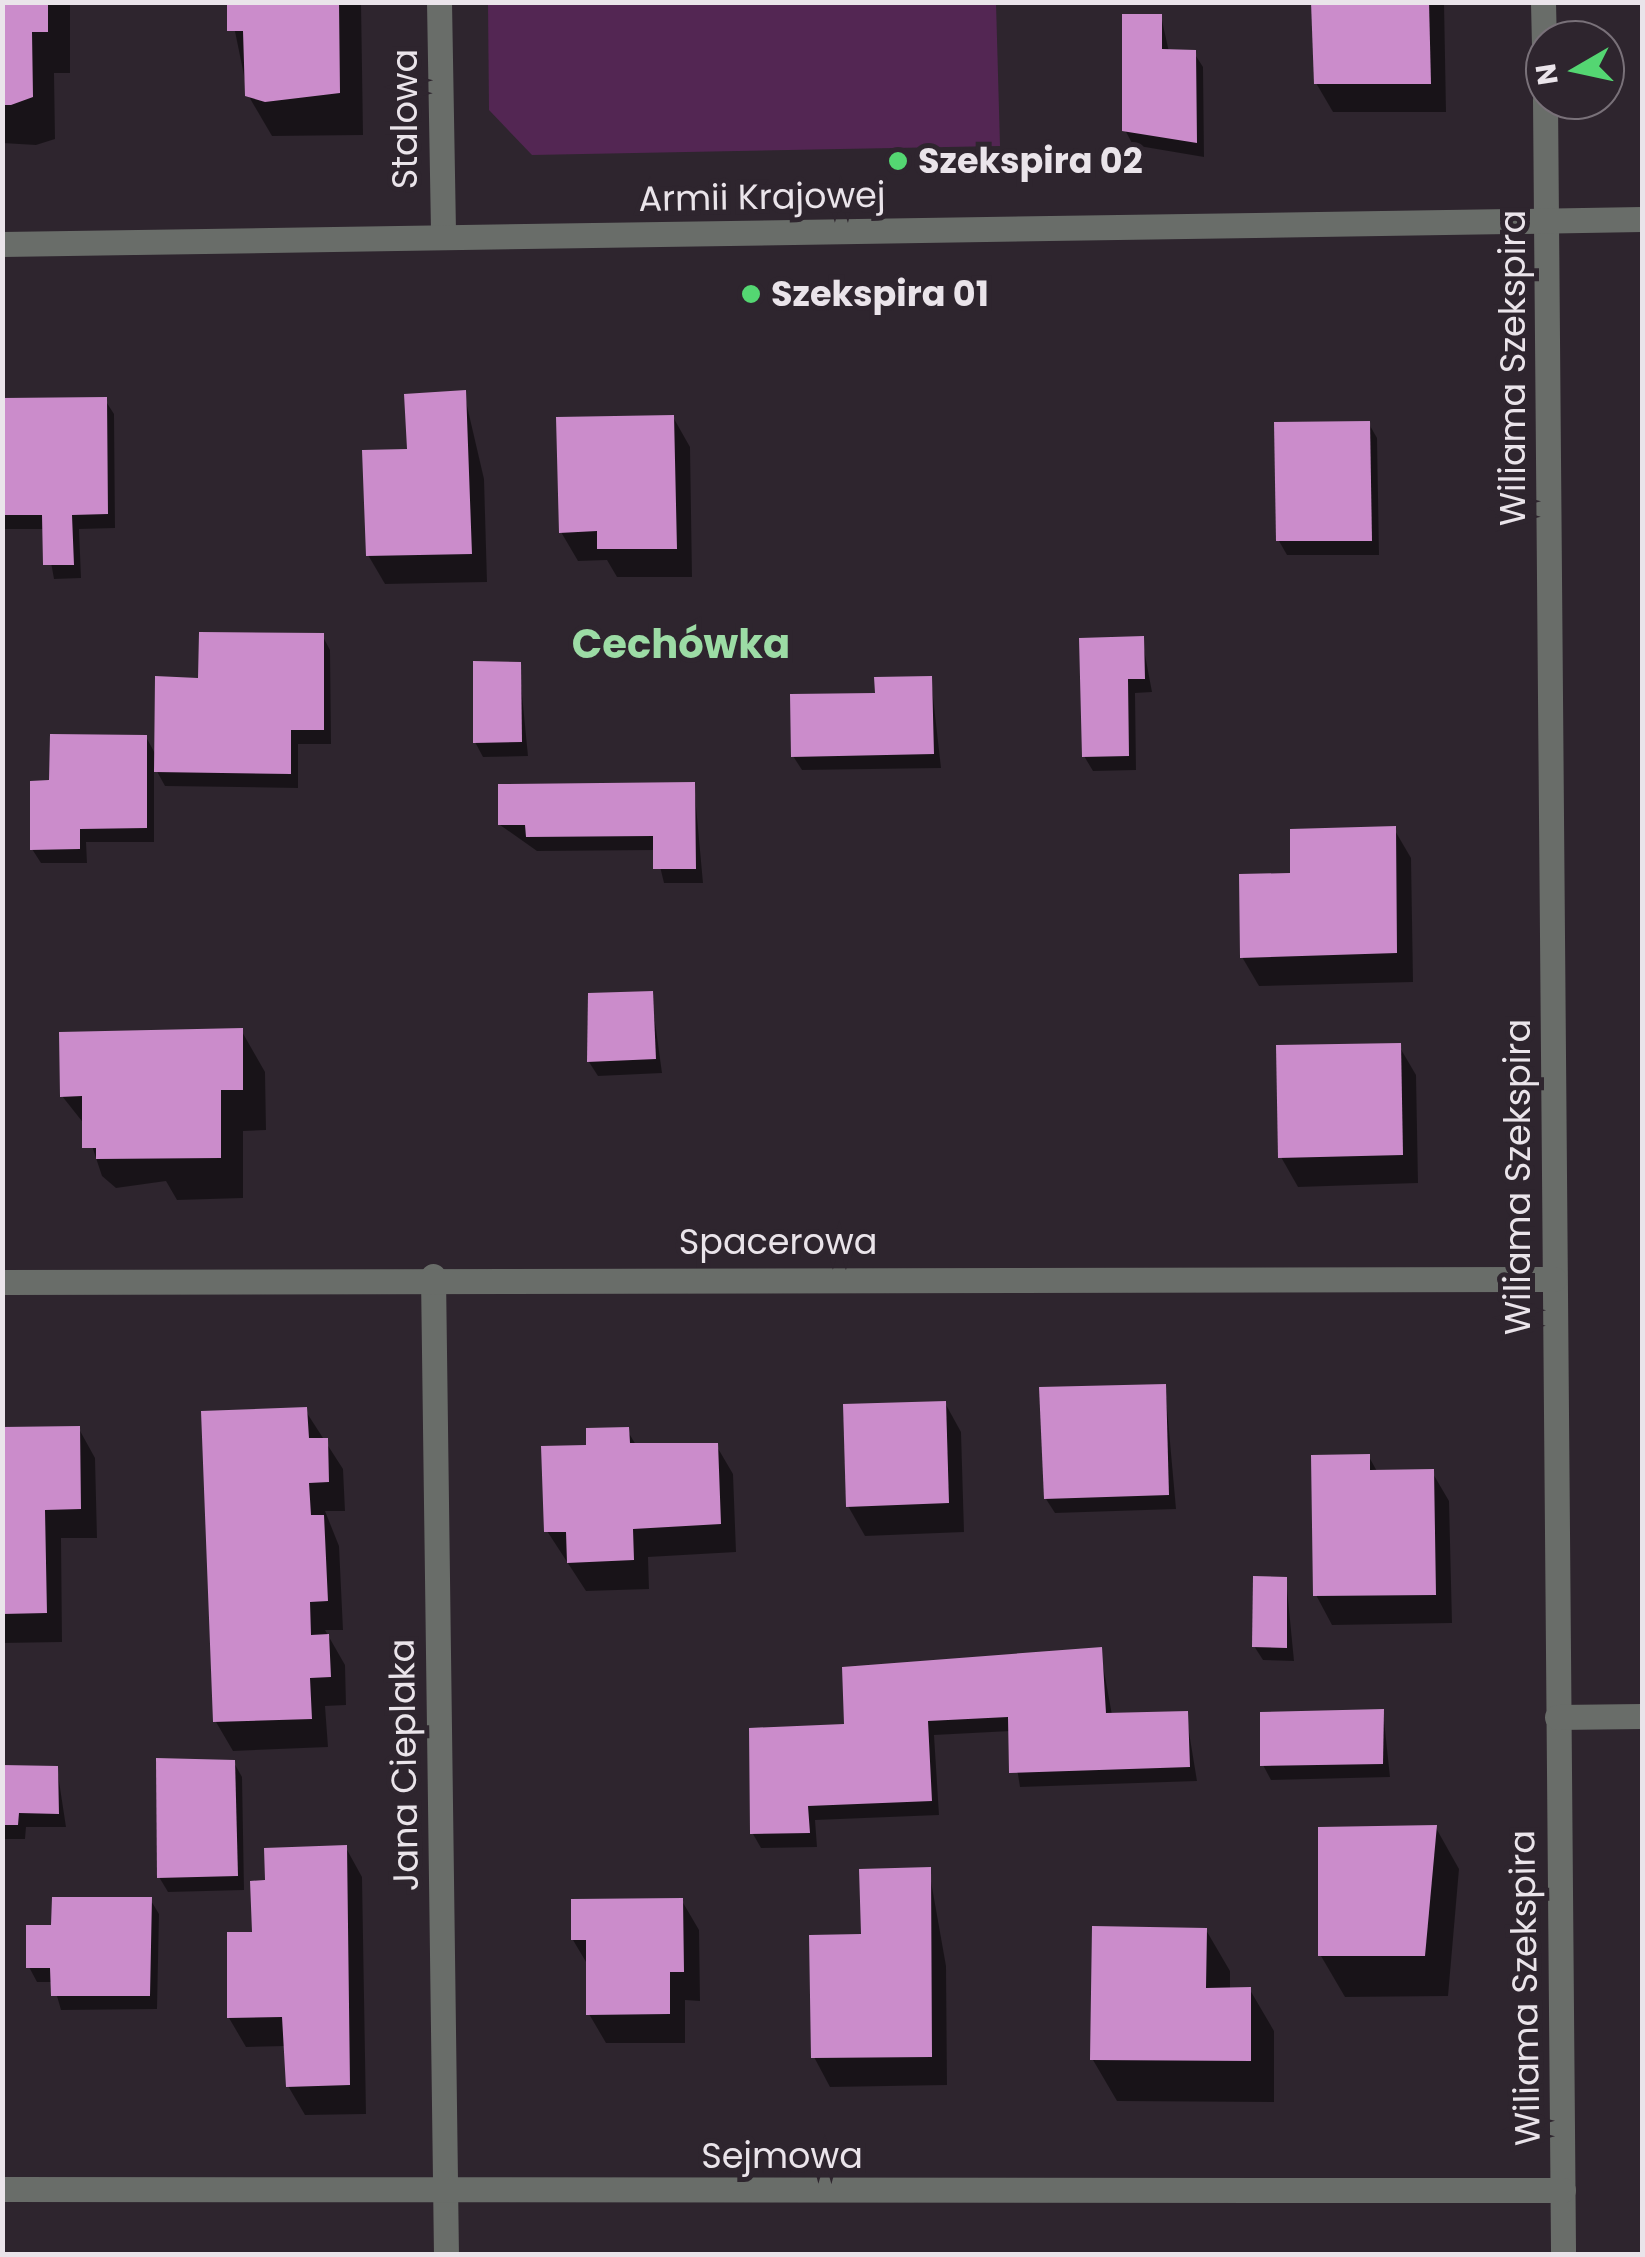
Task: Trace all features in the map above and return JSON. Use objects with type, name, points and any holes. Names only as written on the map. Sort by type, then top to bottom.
[{"type":"street","name":"Stalowa","points":[[440,2],[443,236]]},
{"type":"street","name":"Wiliama Szekspira","points":[[1546,120],[1562,2254]]},
{"type":"street","name":"Armii Krajowej","points":[[2,244],[1642,219]]},
{"type":"street","name":"Spacerowa","points":[[2,1282],[433,1276],[1554,1279]]},
{"type":"street","name":"Jana Cieplaka","points":[[433,1276],[446,2254]]},
{"type":"street","points":[[1556,1716],[1642,1716]]},
{"type":"street","name":"Sejmowa","points":[[2,2189],[1562,2190]]},
{"type":"shaded area","points":[[488,3],[996,3],[1000,146],[532,155],[489,110]]},
{"type":"building","points":[[2,2],[48,2],[48,32],[32,32],[33,97],[11,105],[2,105]]},
{"type":"building","points":[[227,2],[339,2],[340,93],[265,102],[245,96],[243,31],[227,31]]},
{"type":"building","points":[[1311,2],[1429,2],[1431,84],[1314,84]]},
{"type":"building","points":[[1122,14],[1162,14],[1162,49],[1196,50],[1197,143],[1122,131]]},
{"type":"building","points":[[466,390],[472,554],[366,556],[362,450],[407,449],[404,394]]},
{"type":"building","points":[[107,397],[108,514],[72,515],[74,565],[43,565],[42,515],[2,515],[2,398]]},
{"type":"building","points":[[674,415],[677,549],[597,549],[597,531],[559,533],[556,417]]},
{"type":"building","points":[[1370,421],[1372,541],[1276,541],[1274,422]]},
{"type":"building","points":[[199,632],[324,633],[324,730],[291,730],[291,774],[154,772],[155,676],[198,678]]},
{"type":"building","points":[[1144,636],[1145,679],[1128,679],[1129,756],[1082,757],[1079,638]]},
{"type":"building","points":[[473,661],[521,662],[522,742],[473,743]]},
{"type":"building","points":[[932,676],[934,754],[791,757],[790,694],[875,693],[874,677]]},
{"type":"building","points":[[50,734],[147,735],[147,828],[80,829],[80,849],[30,850],[30,781],[49,780]]},
{"type":"building","points":[[695,782],[696,869],[653,869],[653,836],[526,837],[525,825],[498,825],[498,784]]},
{"type":"building","points":[[1396,826],[1397,953],[1240,958],[1239,874],[1290,873],[1290,829]]},
{"type":"building","points":[[653,991],[656,1059],[587,1062],[588,993]]},
{"type":"building","points":[[243,1028],[243,1090],[221,1090],[221,1158],[96,1159],[96,1148],[82,1148],[82,1096],[60,1097],[59,1032]]},
{"type":"building","points":[[1401,1043],[1403,1155],[1278,1158],[1276,1045]]},
{"type":"building","points":[[1166,1384],[1169,1495],[1044,1499],[1039,1387]]},
{"type":"building","points":[[946,1401],[949,1503],[846,1507],[843,1404]]},
{"type":"building","points":[[307,1407],[309,1438],[328,1438],[329,1482],[309,1483],[311,1515],[324,1515],[328,1601],[310,1602],[311,1635],[329,1634],[331,1677],[310,1678],[312,1719],[213,1722],[201,1411]]},
{"type":"building","points":[[80,1426],[81,1509],[45,1510],[47,1613],[2,1614],[2,1427]]},
{"type":"building","points":[[629,1427],[630,1443],[718,1443],[721,1524],[633,1529],[634,1560],[567,1563],[566,1532],[544,1532],[541,1446],[586,1445],[586,1428]]},
{"type":"building","points":[[1370,1454],[1370,1470],[1434,1469],[1436,1595],[1313,1596],[1311,1455]]},
{"type":"building","points":[[1253,1576],[1287,1577],[1287,1648],[1252,1647]]},
{"type":"building","points":[[1102,1647],[1106,1713],[1188,1711],[1190,1767],[1009,1773],[1008,1717],[928,1721],[932,1801],[808,1806],[810,1833],[750,1834],[749,1728],[844,1724],[842,1667]]},
{"type":"building","points":[[1384,1709],[1383,1764],[1260,1766],[1260,1712]]},
{"type":"building","points":[[156,1758],[235,1760],[238,1876],[157,1878]]},
{"type":"building","points":[[2,1765],[58,1766],[59,1814],[19,1813],[18,1825],[2,1825]]},
{"type":"building","points":[[1437,1825],[1425,1956],[1318,1956],[1318,1827]]},
{"type":"building","points":[[347,1845],[350,2085],[286,2087],[282,2017],[227,2018],[227,1932],[252,1932],[250,1881],[265,1880],[264,1848]]},
{"type":"building","points":[[931,1867],[932,2057],[811,2058],[809,1935],[861,1934],[859,1869]]},
{"type":"building","points":[[52,1897],[152,1897],[150,1996],[51,1996],[50,1968],[26,1968],[26,1925],[51,1925]]},
{"type":"building","points":[[683,1898],[684,1972],[670,1972],[670,2014],[586,2015],[586,1940],[571,1940],[571,1899]]},
{"type":"building","points":[[1092,1926],[1207,1928],[1206,1988],[1251,1987],[1251,2061],[1090,2060]]},
{"type":"place","name":"Szekspira 02","points":[[898,161]]},
{"type":"place","name":"Szekspira 01","points":[[751,294]]},
{"type":"district","name":"Cechówka","points":[[681,644]]}]
